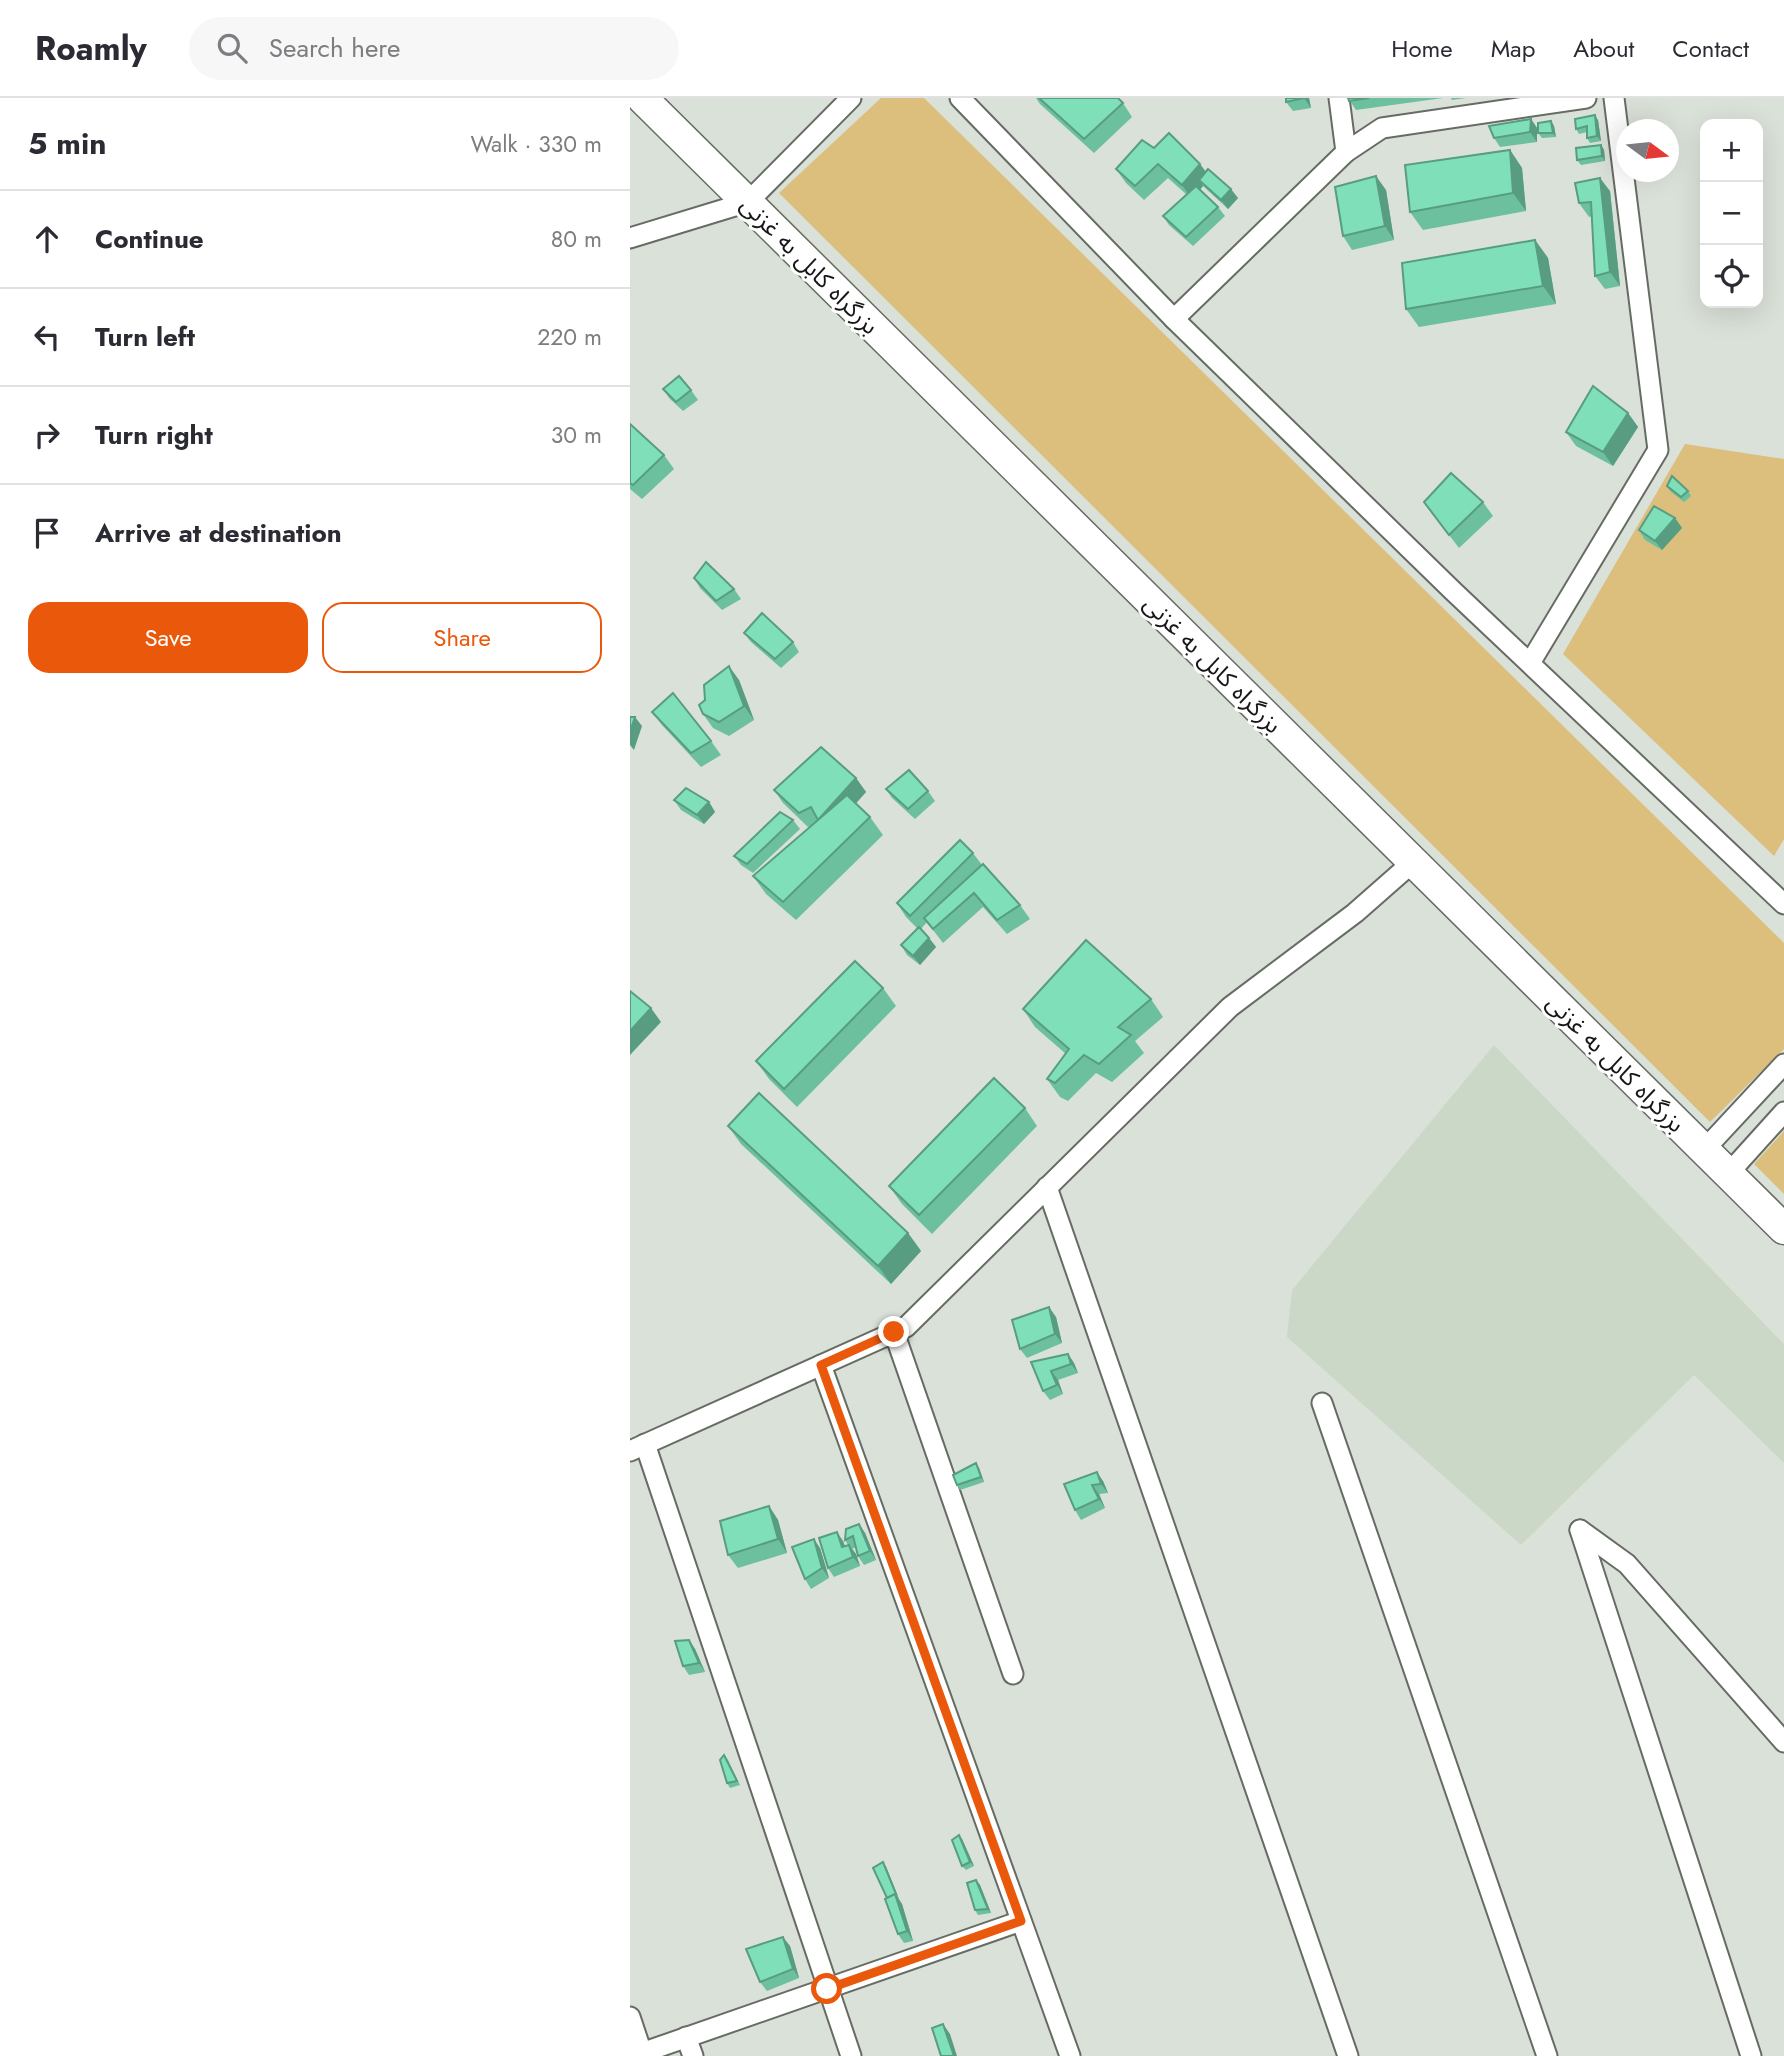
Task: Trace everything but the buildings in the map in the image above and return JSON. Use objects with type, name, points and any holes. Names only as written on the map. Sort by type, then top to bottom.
[{"type":"highway","name":"بزرگراه کابل به غزنی","points":[[642,98],[1784,1229]]},
{"type":"street","points":[[630,238],[748,202],[851,98]]},
{"type":"street","points":[[960,98],[1174,320],[1530,663],[1781,893]]},
{"type":"street","points":[[1339,98],[1346,152]]},
{"type":"street","points":[[1174,320],[1346,152],[1382,128],[1586,98]]},
{"type":"street","points":[[1530,663],[1658,450],[1614,98]]},
{"type":"street","points":[[851,2056],[637,1448],[906,1327],[1230,1007],[1355,913],[1413,862]]},
{"type":"street","points":[[1704,1150],[1784,1064]]},
{"type":"street","points":[[1728,1174],[1784,1112]]},
{"type":"street","points":[[1047,1187],[1348,2056]]},
{"type":"street","points":[[894,1332],[1013,1674]]},
{"type":"street","points":[[821,1365],[1070,2056]]},
{"type":"street","points":[[1322,1403],[1547,2056]]},
{"type":"street","points":[[1751,2056],[1580,1530],[1627,1564],[1784,1742]]},
{"type":"street","points":[[630,2017],[638,2054],[689,2047],[827,1989],[1021,1921]]},
{"type":"shaded area","points":[[881,98],[924,98],[1784,943],[1784,1049],[1710,1122],[779,193]]},
{"type":"shaded area","points":[[1685,444],[1784,459],[1784,839],[1774,856],[1563,654]]},
{"type":"shaded area","points":[[1494,1045],[1784,1344],[1784,1463],[1694,1375],[1521,1545],[1287,1337],[1292,1290]]},
{"type":"shaded area","points":[[1784,1131],[1784,1194],[1754,1164]]},
{"type":"route","points":[[827,1989],[1021,1921],[821,1365],[894,1332]]}]
